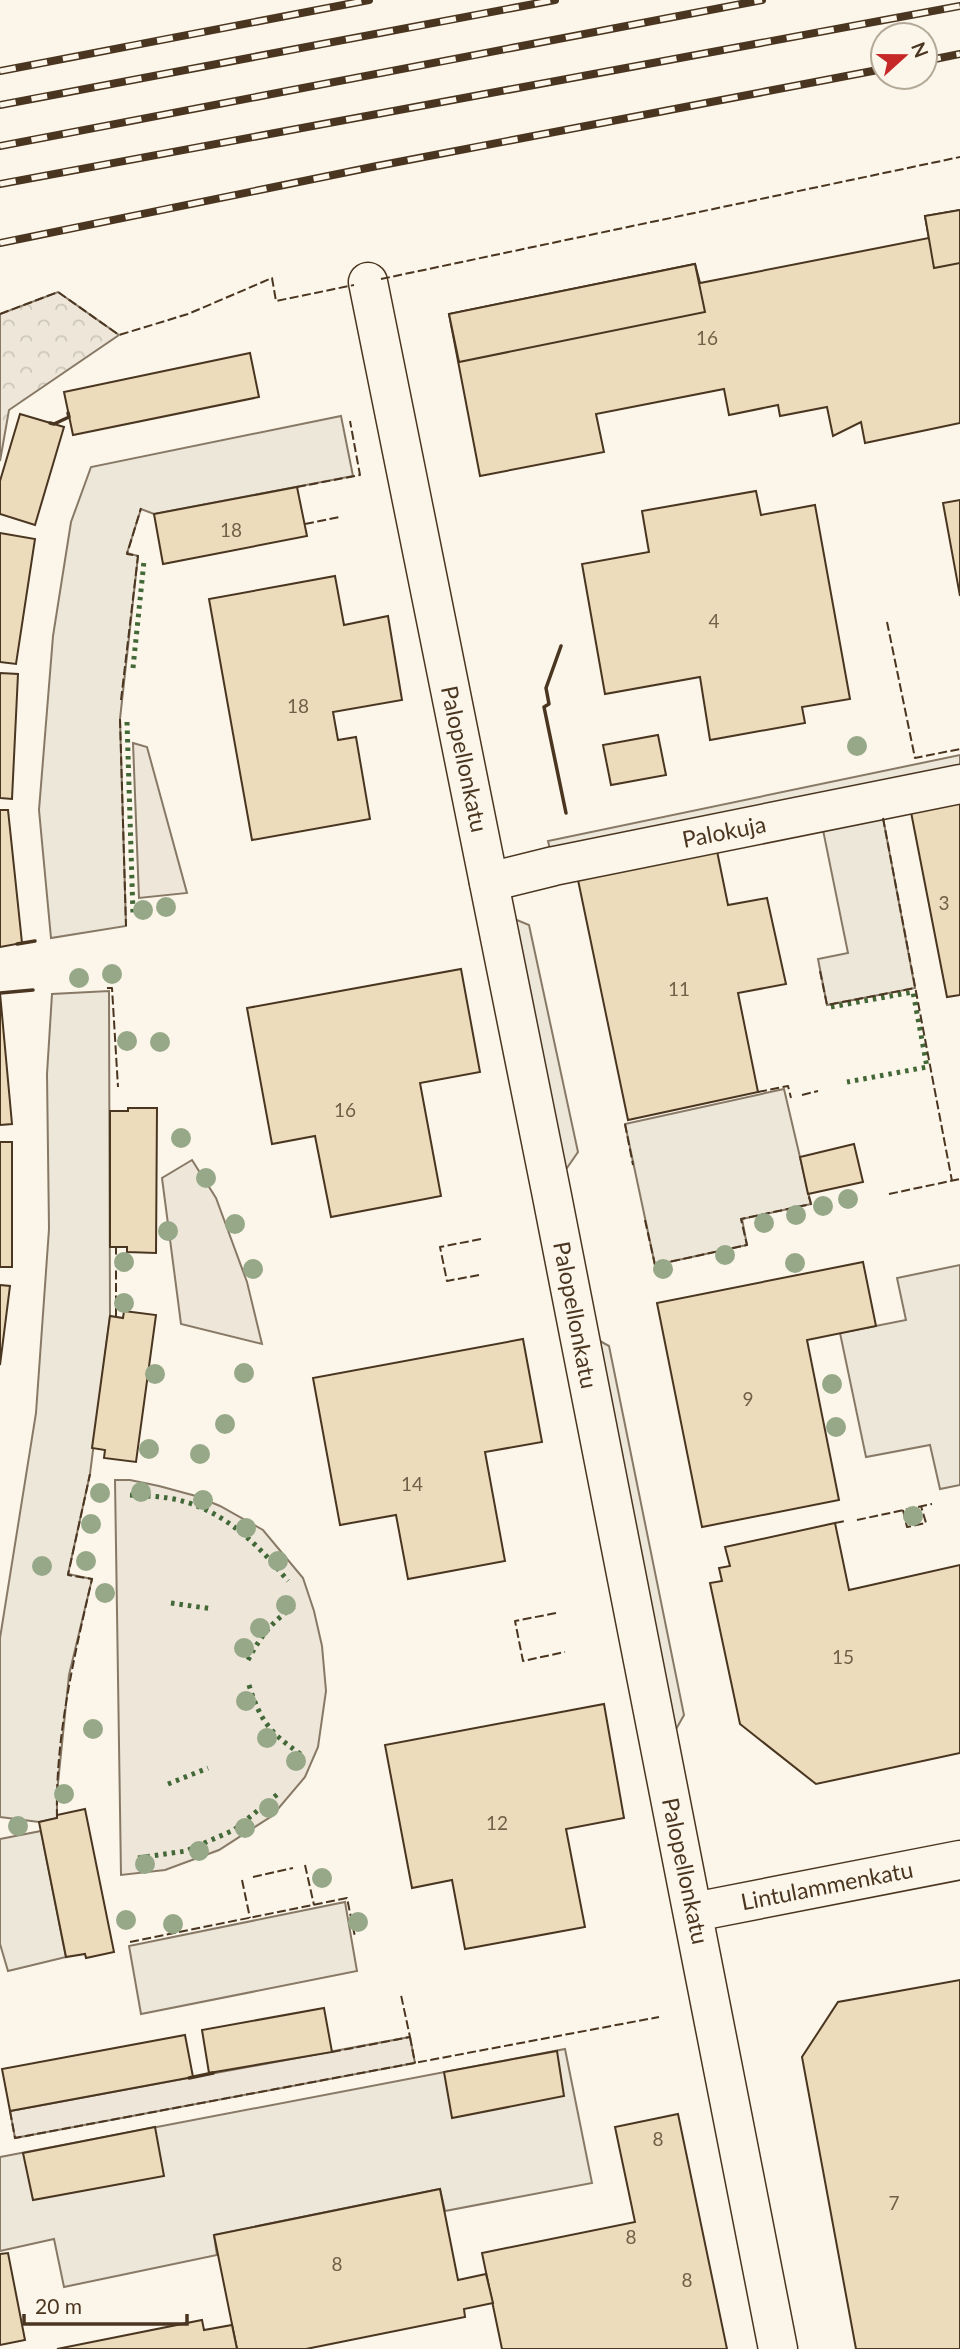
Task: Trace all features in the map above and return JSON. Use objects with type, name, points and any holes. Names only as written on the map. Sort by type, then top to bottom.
[{"type":"street","name":"Palopellonkatu","points":[[368,282],[694,1912],[778,2349]]},
{"type":"street","name":"Palokuja","points":[[489,882],[554,866],[960,784]]},
{"type":"street","name":"Lintulammenkatu","points":[[694,1912],[960,1860]]},
{"type":"green space","points":[[58,292],[119,335],[9,410],[0,461],[0,314]]},
{"type":"green space","points":[[133,743],[147,747],[187,893],[139,898]]},
{"type":"green space","points":[[192,1160],[216,1198],[247,1282],[262,1344],[181,1324],[162,1178]]},
{"type":"green space","points":[[115,1480],[130,1480],[196,1496],[263,1530],[303,1578],[322,1646],[326,1691],[318,1747],[305,1777],[272,1816],[219,1850],[165,1870],[121,1875]]},
{"type":"green space","points":[[410,2037],[415,2063],[15,2138],[10,2111]]},
{"type":"shaded area","points":[[341,416],[353,476],[154,514],[141,509],[127,553],[138,556],[120,719],[126,926],[51,938],[39,810],[53,636],[71,522],[91,467]]},
{"type":"shaded area","points":[[960,755],[960,797],[883,818],[915,988],[827,1005],[818,959],[848,953],[823,830],[554,866],[548,841]]},
{"type":"shaded area","points":[[495,911],[529,925],[578,1152],[551,1191]]},
{"type":"shaded area","points":[[109,991],[110,1316],[90,1474],[68,1574],[92,1579],[69,1675],[57,1818],[39,1822],[0,1817],[0,1638],[36,1413],[49,1229],[47,1074],[52,994]]},
{"type":"shaded area","points":[[784,1089],[811,1204],[742,1219],[747,1245],[655,1265],[625,1124]]},
{"type":"shaded area","points":[[960,1265],[960,1485],[940,1489],[930,1445],[866,1457],[840,1333],[906,1320],[897,1278]]},
{"type":"shaded area","points":[[578,1329],[609,1346],[684,1715],[661,1756]]},
{"type":"shaded area","points":[[41,1831],[66,1957],[8,1971],[0,1944],[0,1839]]},
{"type":"shaded area","points":[[345,1902],[357,1971],[141,2014],[129,1946]]},
{"type":"shaded area","points":[[565,2049],[592,2183],[445,2211],[440,2189],[214,2235],[217,2255],[64,2287],[54,2239],[0,2251],[0,2157]]},
{"type":"building","points":[[960,210],[960,423],[865,443],[861,422],[833,436],[827,407],[780,416],[778,405],[729,415],[724,389],[596,414],[604,452],[480,476],[449,314],[695,264],[700,283],[929,238],[925,216]]},
{"type":"building","points":[[960,210],[960,263],[934,268],[925,216]]},
{"type":"building","points":[[695,264],[705,312],[459,362],[449,314]]},
{"type":"building","points":[[250,353],[259,397],[73,435],[64,392]]},
{"type":"building","points":[[20,414],[64,427],[35,525],[0,514],[0,481]]},
{"type":"building","points":[[297,487],[307,536],[163,564],[154,514]]},
{"type":"building","points":[[756,491],[761,515],[815,505],[850,699],[802,707],[805,723],[710,740],[700,677],[605,694],[582,564],[649,552],[642,511]]},
{"type":"building","points":[[960,500],[960,596],[943,503]]},
{"type":"building","points":[[0,533],[35,539],[16,664],[0,662]]},
{"type":"building","points":[[335,576],[344,625],[388,616],[402,700],[333,712],[338,740],[356,737],[370,819],[252,840],[209,599]]},
{"type":"building","points":[[0,673],[18,674],[12,799],[0,798]]},
{"type":"building","points":[[658,735],[666,775],[611,785],[603,745]]},
{"type":"building","points":[[960,797],[960,995],[947,997],[910,807]]},
{"type":"building","points":[[0,810],[8,810],[22,943],[0,947]]},
{"type":"building","points":[[717,851],[728,905],[767,898],[786,984],[738,993],[758,1092],[628,1120],[578,880]]},
{"type":"building","points":[[461,969],[480,1072],[420,1083],[441,1196],[331,1217],[315,1136],[272,1144],[247,1008]]},
{"type":"building","points":[[0,993],[12,1124],[0,1125]]},
{"type":"building","points":[[128,1108],[157,1108],[156,1253],[127,1252],[127,1247],[110,1247],[110,1111],[128,1111]]},
{"type":"building","points":[[0,1142],[12,1142],[12,1267],[0,1267]]},
{"type":"building","points":[[854,1144],[863,1182],[808,1194],[800,1157]]},
{"type":"building","points":[[863,1262],[876,1326],[807,1340],[839,1500],[702,1527],[657,1303]]},
{"type":"building","points":[[0,1285],[10,1286],[0,1365]]},
{"type":"building","points":[[124,1311],[156,1315],[136,1462],[104,1458],[105,1450],[92,1448],[110,1316],[123,1318]]},
{"type":"building","points":[[523,1339],[542,1442],[485,1452],[505,1561],[408,1579],[396,1515],[340,1525],[313,1378]]},
{"type":"building","points":[[835,1523],[849,1590],[960,1565],[960,1753],[816,1784],[740,1724],[710,1583],[722,1581],[719,1568],[730,1566],[725,1547]]},
{"type":"building","points":[[604,1704],[624,1818],[566,1829],[585,1927],[465,1949],[452,1880],[412,1888],[385,1745]]},
{"type":"building","points":[[85,1809],[114,1952],[86,1958],[85,1954],[66,1957],[39,1822]]},
{"type":"building","points":[[960,1980],[960,2349],[856,2349],[802,2057],[838,2002]]},
{"type":"building","points":[[324,2008],[332,2052],[209,2073],[202,2030]]},
{"type":"building","points":[[185,2035],[193,2077],[10,2111],[2,2069]]},
{"type":"building","points":[[557,2051],[564,2096],[452,2118],[444,2072]]},
{"type":"building","points":[[678,2114],[727,2349],[502,2349],[482,2253],[635,2222],[615,2127]]},
{"type":"building","points":[[155,2127],[164,2176],[33,2200],[23,2153]]},
{"type":"building","points":[[440,2189],[458,2280],[486,2274],[493,2303],[464,2309],[465,2317],[306,2349],[237,2349],[214,2235]]},
{"type":"building","points":[[8,2253],[25,2340],[0,2345],[0,2254]]},
{"type":"building","points":[[202,2320],[204,2330],[232,2325],[237,2349],[57,2349]]},
{"type":"railway","points":[[0,71],[369,0]]},
{"type":"railway","points":[[0,105],[555,0]]},
{"type":"railway","points":[[0,146],[762,0]]},
{"type":"railway","points":[[0,184],[960,6]]},
{"type":"railway","points":[[939,58],[960,54]]},
{"type":"railway","points":[[0,243],[377,166],[869,72]]},
{"type":"hedge","points":[[133,668],[144,561]]},
{"type":"hedge","points":[[127,722],[133,914]]},
{"type":"hedge","points":[[831,1007],[913,992],[927,1067],[847,1082]]},
{"type":"hedge","points":[[130,1495],[187,1502],[221,1518],[250,1540],[288,1581]]},
{"type":"hedge","points":[[171,1603],[213,1609]]},
{"type":"hedge","points":[[248,1660],[268,1629],[298,1604]]},
{"type":"hedge","points":[[249,1685],[268,1726],[302,1755]]},
{"type":"hedge","points":[[168,1784],[208,1768]]},
{"type":"hedge","points":[[138,1858],[186,1851],[234,1830],[279,1793]]},
{"type":"fence","points":[[381,279],[960,157]]},
{"type":"fence","points":[[0,314],[58,292],[119,335],[188,314],[272,278],[276,301],[354,285]]},
{"type":"fence","points":[[297,487],[360,475],[350,421]]},
{"type":"fence","points":[[121,700],[138,556],[127,554],[141,508]]},
{"type":"fence","points":[[305,524],[340,517]]},
{"type":"fence","points":[[887,622],[915,758],[960,749]]},
{"type":"fence","points":[[120,719],[126,926]]},
{"type":"fence","points":[[883,818],[952,1181]]},
{"type":"fence","points":[[820,971],[827,1005],[915,988]]},
{"type":"fence","points":[[107,988],[112,988],[118,1087]]},
{"type":"fence","points":[[758,1092],[788,1086],[791,1098]]},
{"type":"fence","points":[[802,1095],[818,1091]]},
{"type":"fence","points":[[625,1124],[633,1165]]},
{"type":"fence","points":[[889,1194],[960,1179]]},
{"type":"fence","points":[[645,1220],[655,1265],[747,1245],[741,1219],[811,1204],[808,1194]]},
{"type":"fence","points":[[479,1275],[447,1281],[440,1247],[481,1239]]},
{"type":"fence","points":[[116,1247],[116,1317]]},
{"type":"fence","points":[[57,1818],[62,1727],[92,1579],[68,1575],[90,1474]]},
{"type":"fence","points":[[857,1520],[932,1504]]},
{"type":"fence","points":[[903,1510],[907,1527],[926,1523],[921,1506]]},
{"type":"fence","points":[[835,1523],[845,1521]]},
{"type":"fence","points":[[556,1613],[515,1621],[523,1661],[565,1652]]},
{"type":"fence","points":[[305,1865],[314,1905]]},
{"type":"fence","points":[[253,1877],[293,1868]]},
{"type":"fence","points":[[242,1880],[250,1918]]},
{"type":"fence","points":[[130,1942],[347,1898],[355,1937]]},
{"type":"fence","points":[[332,2052],[410,2037],[401,1995]]},
{"type":"fence","points":[[10,2111],[15,2138],[659,2017]]},
{"type":"fence","points":[[410,2037],[415,2063]]},
{"type":"wall","points":[[50,423],[54,424],[69,417],[68,413]]},
{"type":"wall","points":[[561,646],[546,688],[549,704],[544,707],[566,813]]},
{"type":"wall","points":[[17,944],[35,941]]},
{"type":"wall","points":[[0,993],[33,990]]},
{"type":"wall","points":[[189,2078],[213,2073]]}]
